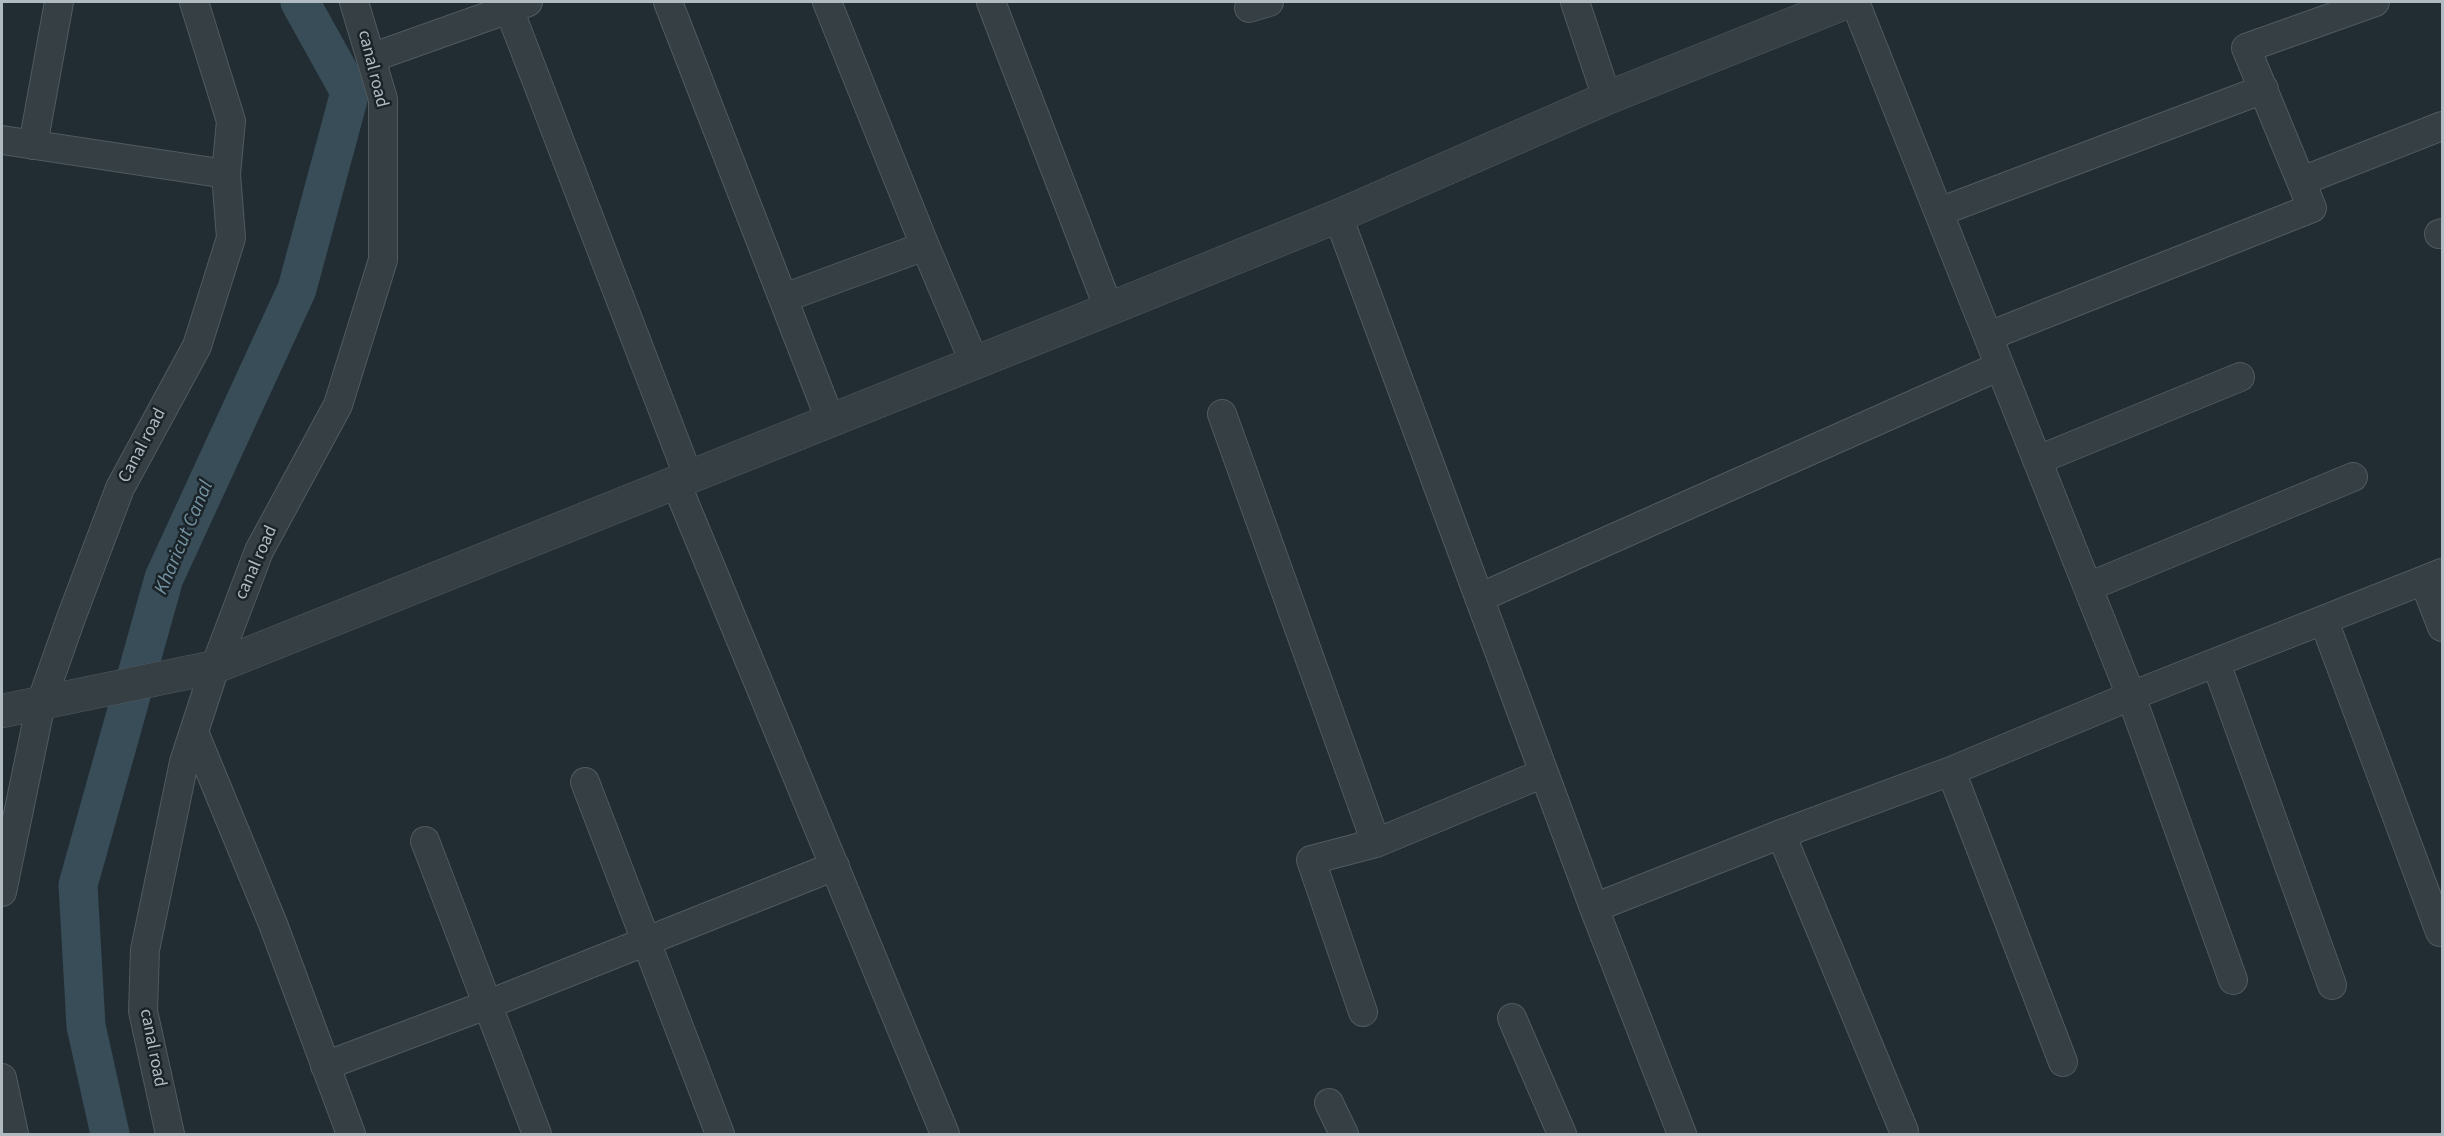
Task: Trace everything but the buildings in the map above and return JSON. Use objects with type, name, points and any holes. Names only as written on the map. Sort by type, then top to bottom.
[{"type":"street","points":[[33,145],[59,2]]},
{"type":"street","name":"Canal road","points":[[2,892],[41,703],[120,488],[197,346],[231,238],[226,174],[231,122],[194,2]]},
{"type":"street","name":"canal road","points":[[170,1134],[142,1011],[145,950],[184,762],[194,732],[201,670],[259,551],[338,405],[383,260],[383,99],[354,2]]},
{"type":"street","points":[[668,2],[831,422]]},
{"type":"street","points":[[827,2],[975,364]]},
{"type":"street","points":[[991,2],[1109,309]]},
{"type":"street","points":[[1575,2],[1607,98]]},
{"type":"street","points":[[2,711],[201,670],[975,364],[1338,216],[1607,98],[1847,2]]},
{"type":"street","points":[[1855,2],[2131,696],[2233,980]]},
{"type":"street","points":[[1989,336],[2312,208],[2246,48],[2375,2]]},
{"type":"street","points":[[371,58],[519,5],[682,480],[835,866],[945,1134]]},
{"type":"street","points":[[1939,212],[2264,89]]},
{"type":"street","points":[[2302,181],[2442,126]]},
{"type":"street","points":[[2,140],[226,174]]},
{"type":"street","points":[[1338,216],[1594,908],[1682,1134]]},
{"type":"street","points":[[784,298],[925,246]]},
{"type":"street","points":[[1479,598],[2000,366]]},
{"type":"street","points":[[2038,460],[2240,377]]},
{"type":"street","points":[[1222,414],[1376,843]]},
{"type":"street","points":[[2088,587],[2353,477]]},
{"type":"street","points":[[1594,908],[1781,834],[1951,771],[2131,696],[2433,577],[2442,627]]},
{"type":"street","points":[[2324,621],[2440,932]]},
{"type":"street","points":[[2216,663],[2332,985]]},
{"type":"street","points":[[194,732],[273,924],[351,1134]]},
{"type":"street","points":[[1951,771],[2063,1062]]},
{"type":"street","points":[[1363,1012],[1311,860],[1376,843],[1544,773]]},
{"type":"street","points":[[585,782],[720,1134]]},
{"type":"street","points":[[1781,834],[1904,1131]]},
{"type":"street","points":[[425,841],[537,1134]]},
{"type":"street","points":[[325,1066],[489,1004],[835,866]]},
{"type":"street","points":[[1512,1018],[1562,1134]]},
{"type":"street","points":[[2,1078],[14,1134]]},
{"type":"street","points":[[1329,1103],[1344,1134]]},
{"type":"waterway","name":"Kharicut Canal","points":[[110,1134],[86,1026],[78,885],[164,578],[297,289],[350,92],[300,2]]}]
